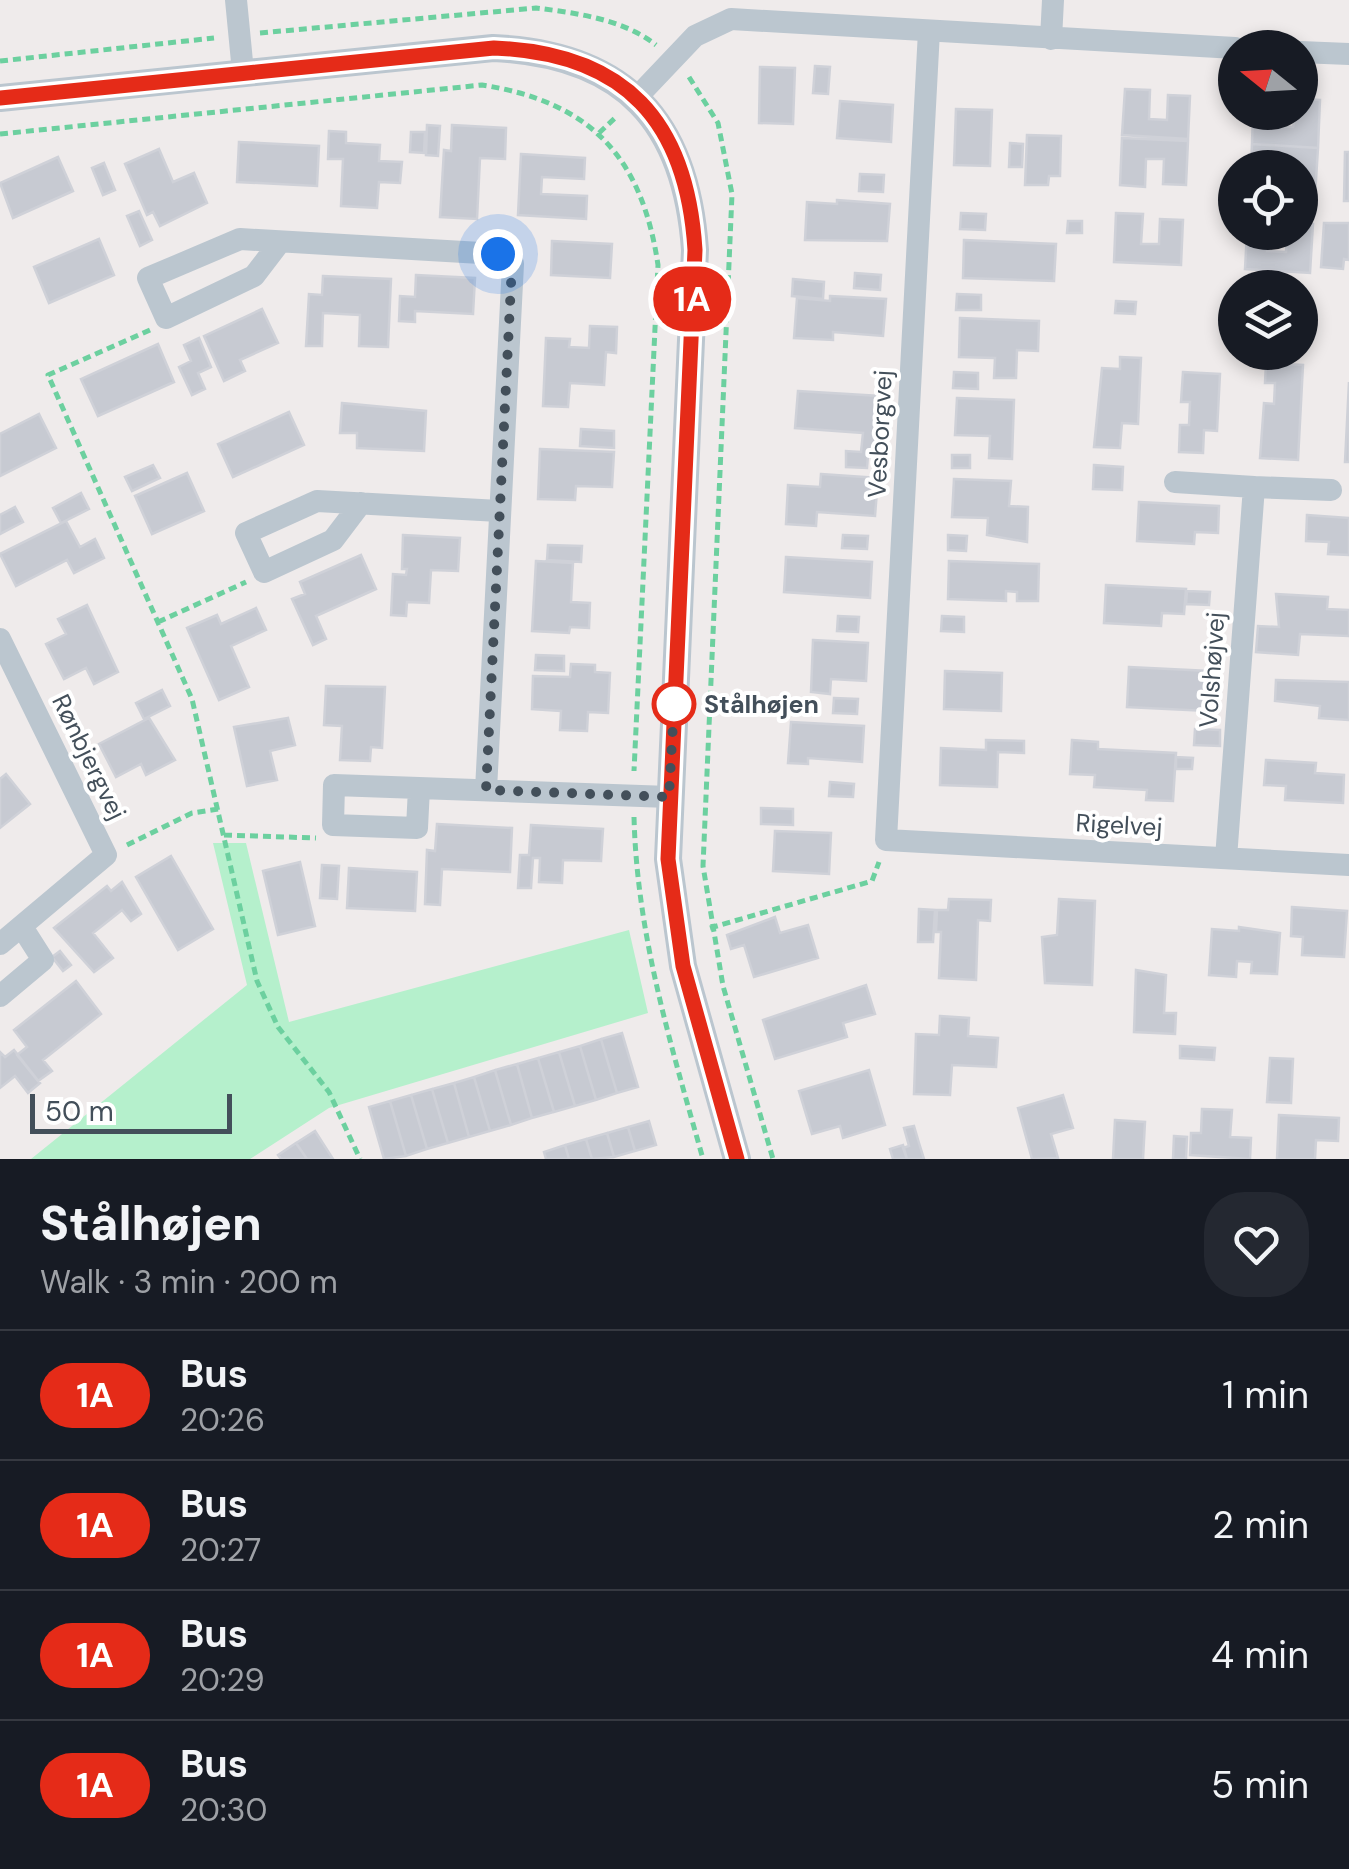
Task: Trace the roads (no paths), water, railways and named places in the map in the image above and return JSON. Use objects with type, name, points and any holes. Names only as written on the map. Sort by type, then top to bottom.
[{"type":"street","points":[[236,0],[242,72]]},
{"type":"street","points":[[1051,38],[1053,0]]},
{"type":"street","points":[[638,96],[695,36],[731,10],[930,31],[1218,47]]},
{"type":"street","name":"Vesborgvej","points":[[886,840],[930,31]]},
{"type":"street","points":[[0,98],[494,48],[572,58],[638,96],[665,132],[683,169],[695,250],[668,859],[683,966],[737,1159]]},
{"type":"street","points":[[1318,53],[1349,54]]},
{"type":"street","points":[[280,242],[254,276],[166,318],[148,278],[240,240],[280,242],[498,254],[512,264],[486,790]]},
{"type":"street","points":[[1175,482],[1331,490]]},
{"type":"street","name":"Volshøjvej","points":[[1226,858],[1254,486]]},
{"type":"street","points":[[360,503],[333,540],[264,572],[246,533],[317,502],[360,503],[500,512]]},
{"type":"street","name":"Rønbjergvej","points":[[0,639],[106,855],[0,944]]},
{"type":"street","points":[[418,788],[417,828],[333,825],[334,784],[669,797]]},
{"type":"street","name":"Rigelvej","points":[[886,840],[1349,865]]},
{"type":"street","points":[[0,996],[43,960],[22,926]]},
{"type":"place","name":"Stålhøjen","points":[[674,704]]}]
